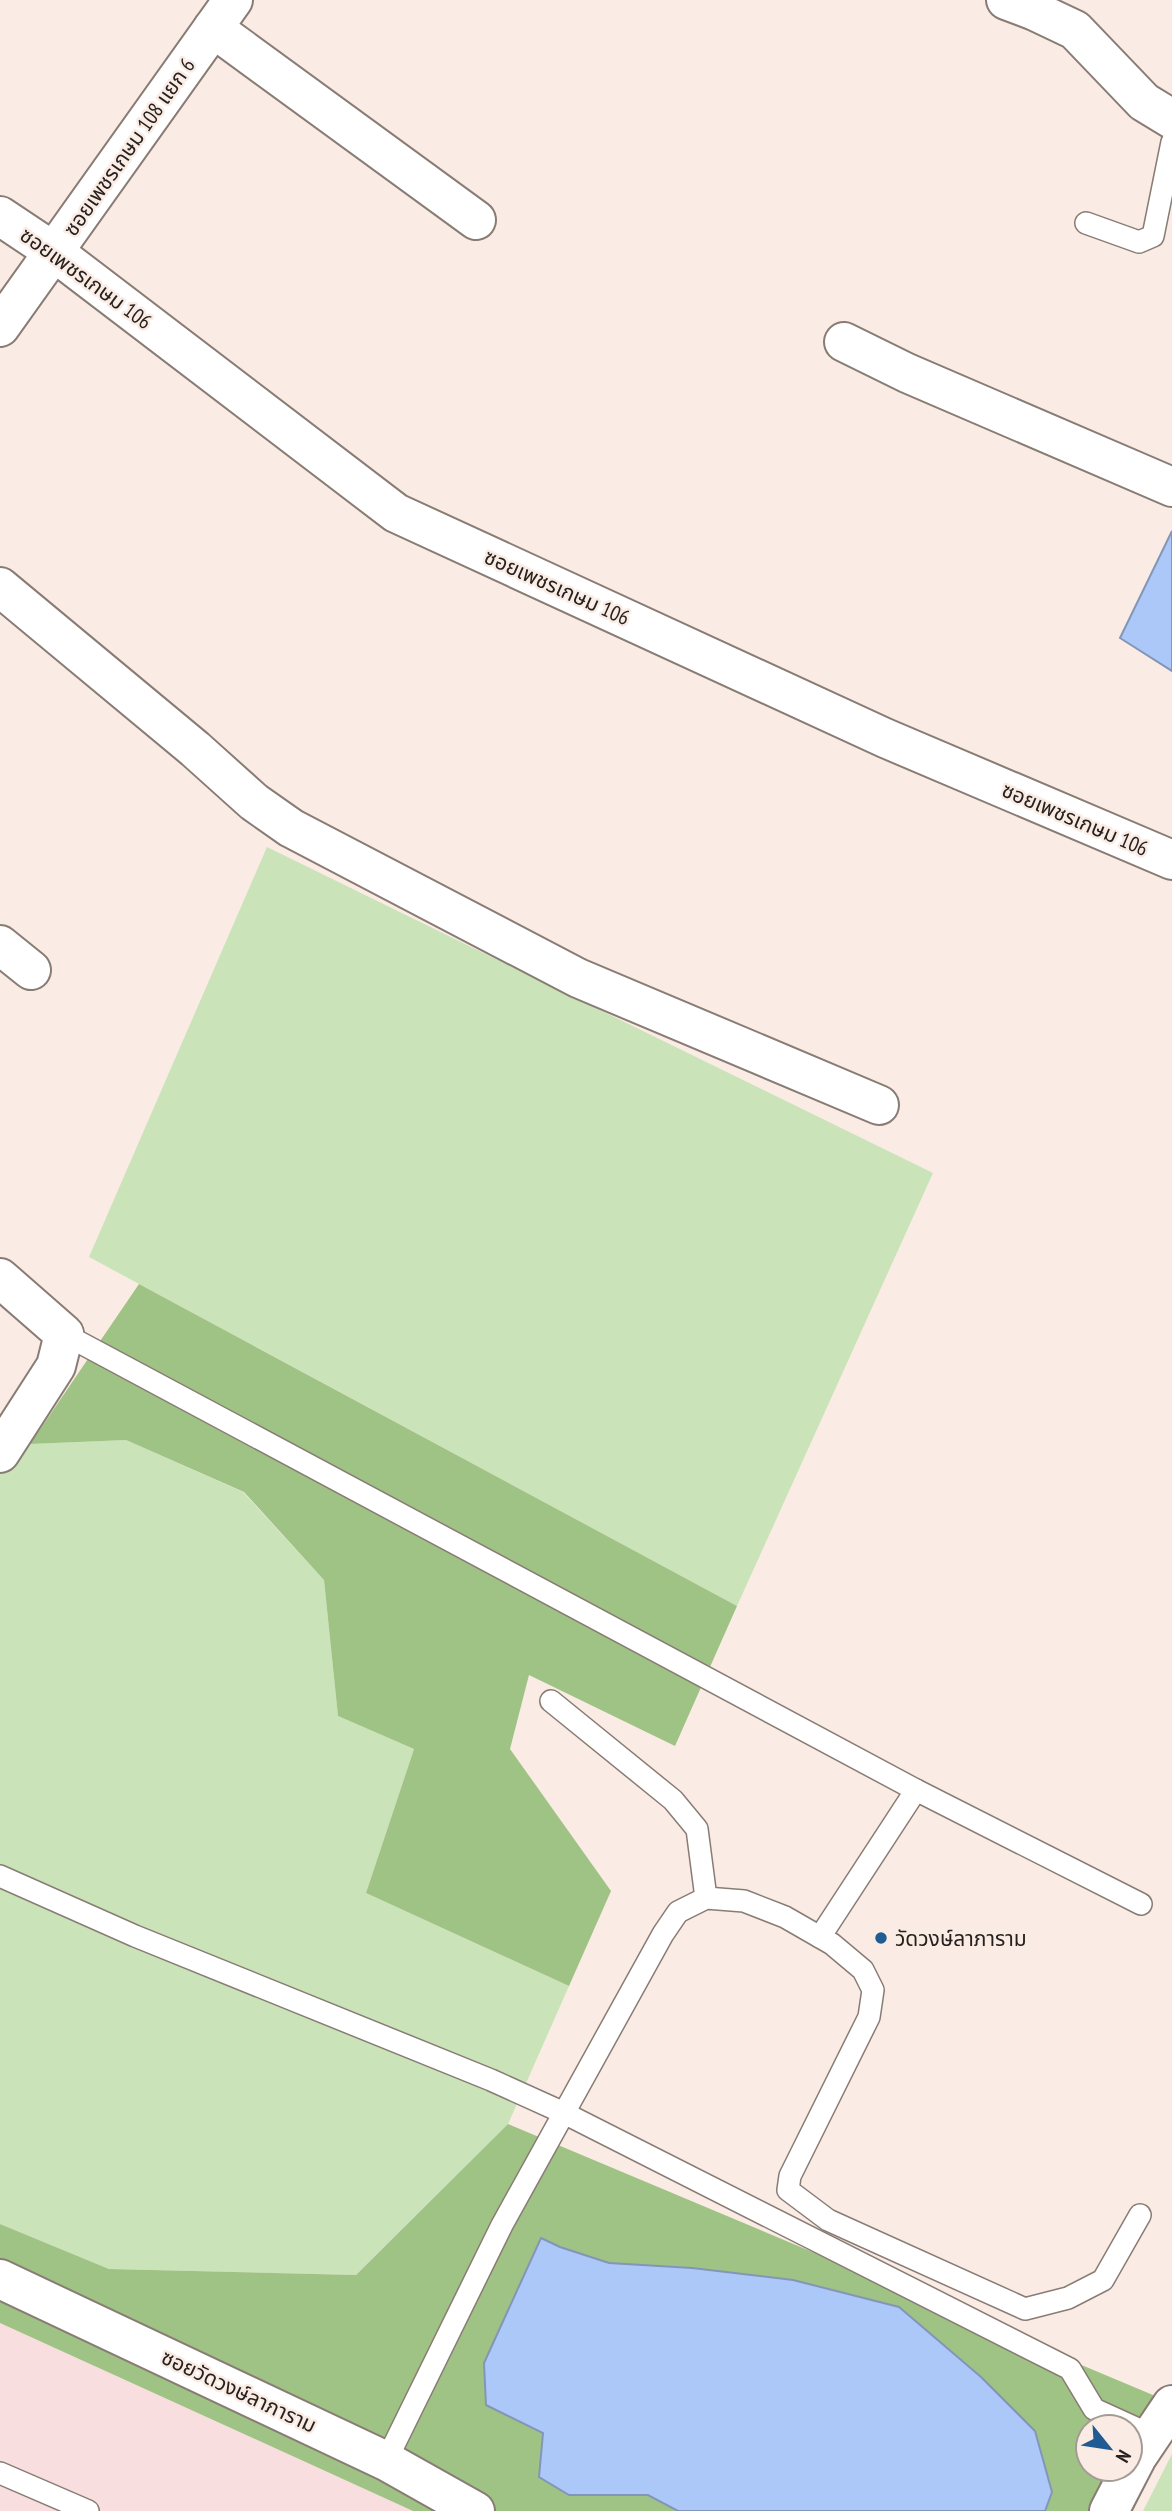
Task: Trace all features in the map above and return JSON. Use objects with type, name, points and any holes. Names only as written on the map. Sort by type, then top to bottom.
[{"type":"street","points":[[1006,0],[1075,30],[1144,102],[1172,119]]},
{"type":"street","points":[[223,14],[476,220]]},
{"type":"street","name":"ซอยเพชรเกษม 108 แยก 6","points":[[0,327],[223,14]]},
{"type":"street","name":"ซอยเพชรเกษม 106","points":[[0,216],[54,252],[397,513],[885,738],[1172,860]]},
{"type":"street","points":[[844,342],[907,373],[1172,487]]},
{"type":"street","points":[[0,587],[254,802],[291,828],[578,978],[880,1105]]},
{"type":"street","points":[[0,945],[31,970]]},
{"type":"street","points":[[0,1278],[64,1334],[56,1366],[0,1453]]},
{"type":"street","name":"ซอยวัดวงษ์ลาภาราม","points":[[0,2279],[386,2461],[475,2511]]},
{"type":"street","points":[[1109,2511],[1137,2457],[1165,2418]]},
{"type":"lane","points":[[1086,223],[1139,242],[1153,236],[1172,142]]},
{"type":"lane","points":[[64,1334],[916,1790],[1140,1904]]},
{"type":"lane","points":[[551,1701],[687,1813],[697,1829],[706,1898]]},
{"type":"lane","points":[[820,1937],[916,1790]]},
{"type":"lane","points":[[0,1876],[135,1936],[491,2080],[564,2113],[1070,2369],[1094,2409],[1165,2418]]},
{"type":"lane","points":[[386,2461],[502,2225],[663,1934],[678,1912],[706,1898],[744,1901],[785,1917],[832,1944],[863,1970],[873,1990],[869,2017],[790,2176],[788,2190],[828,2220],[1025,2309],[1068,2298],[1103,2280],[1139,2215]]},
{"type":"lane","points":[[0,2473],[88,2511]]},
{"type":"shaded area","points":[[0,2323],[413,2511],[0,2511]]},
{"type":"green space","points":[[267,847],[933,1173],[737,1606],[89,1257]]},
{"type":"green space","points":[[139,1284],[737,1606],[675,1746],[529,1675],[510,1749],[611,1891],[569,1986],[366,1893],[414,1749],[338,1716],[324,1580],[244,1492],[126,1440],[30,1444]]},
{"type":"green space","points":[[126,1440],[243,1492],[324,1580],[338,1716],[414,1749],[366,1893],[569,1986],[508,2124],[356,2275],[109,2269],[0,2224],[0,1450],[30,1444]]},
{"type":"green space","points":[[508,2124],[1172,2403],[1172,2431],[1133,2511],[1045,2511],[1052,2492],[899,2307],[793,2280],[692,2268],[609,2263],[541,2238],[486,2404],[543,2433],[539,2477],[569,2494],[648,2495],[678,2511],[413,2511],[0,2323],[0,2224],[109,2269],[356,2275]]},
{"type":"green space","points":[[1172,2454],[1172,2511],[1143,2511]]},
{"type":"water","points":[[1172,531],[1172,671],[1120,638]]},
{"type":"water","points":[[541,2238],[609,2263],[692,2268],[793,2280],[899,2307],[981,2377],[1035,2431],[1052,2492],[1045,2511],[678,2511],[648,2495],[569,2495],[539,2477],[543,2433],[486,2405],[484,2363]]},
{"type":"place","name":"วัดวงษ์ลาภาราม","points":[[881,1938]]}]
